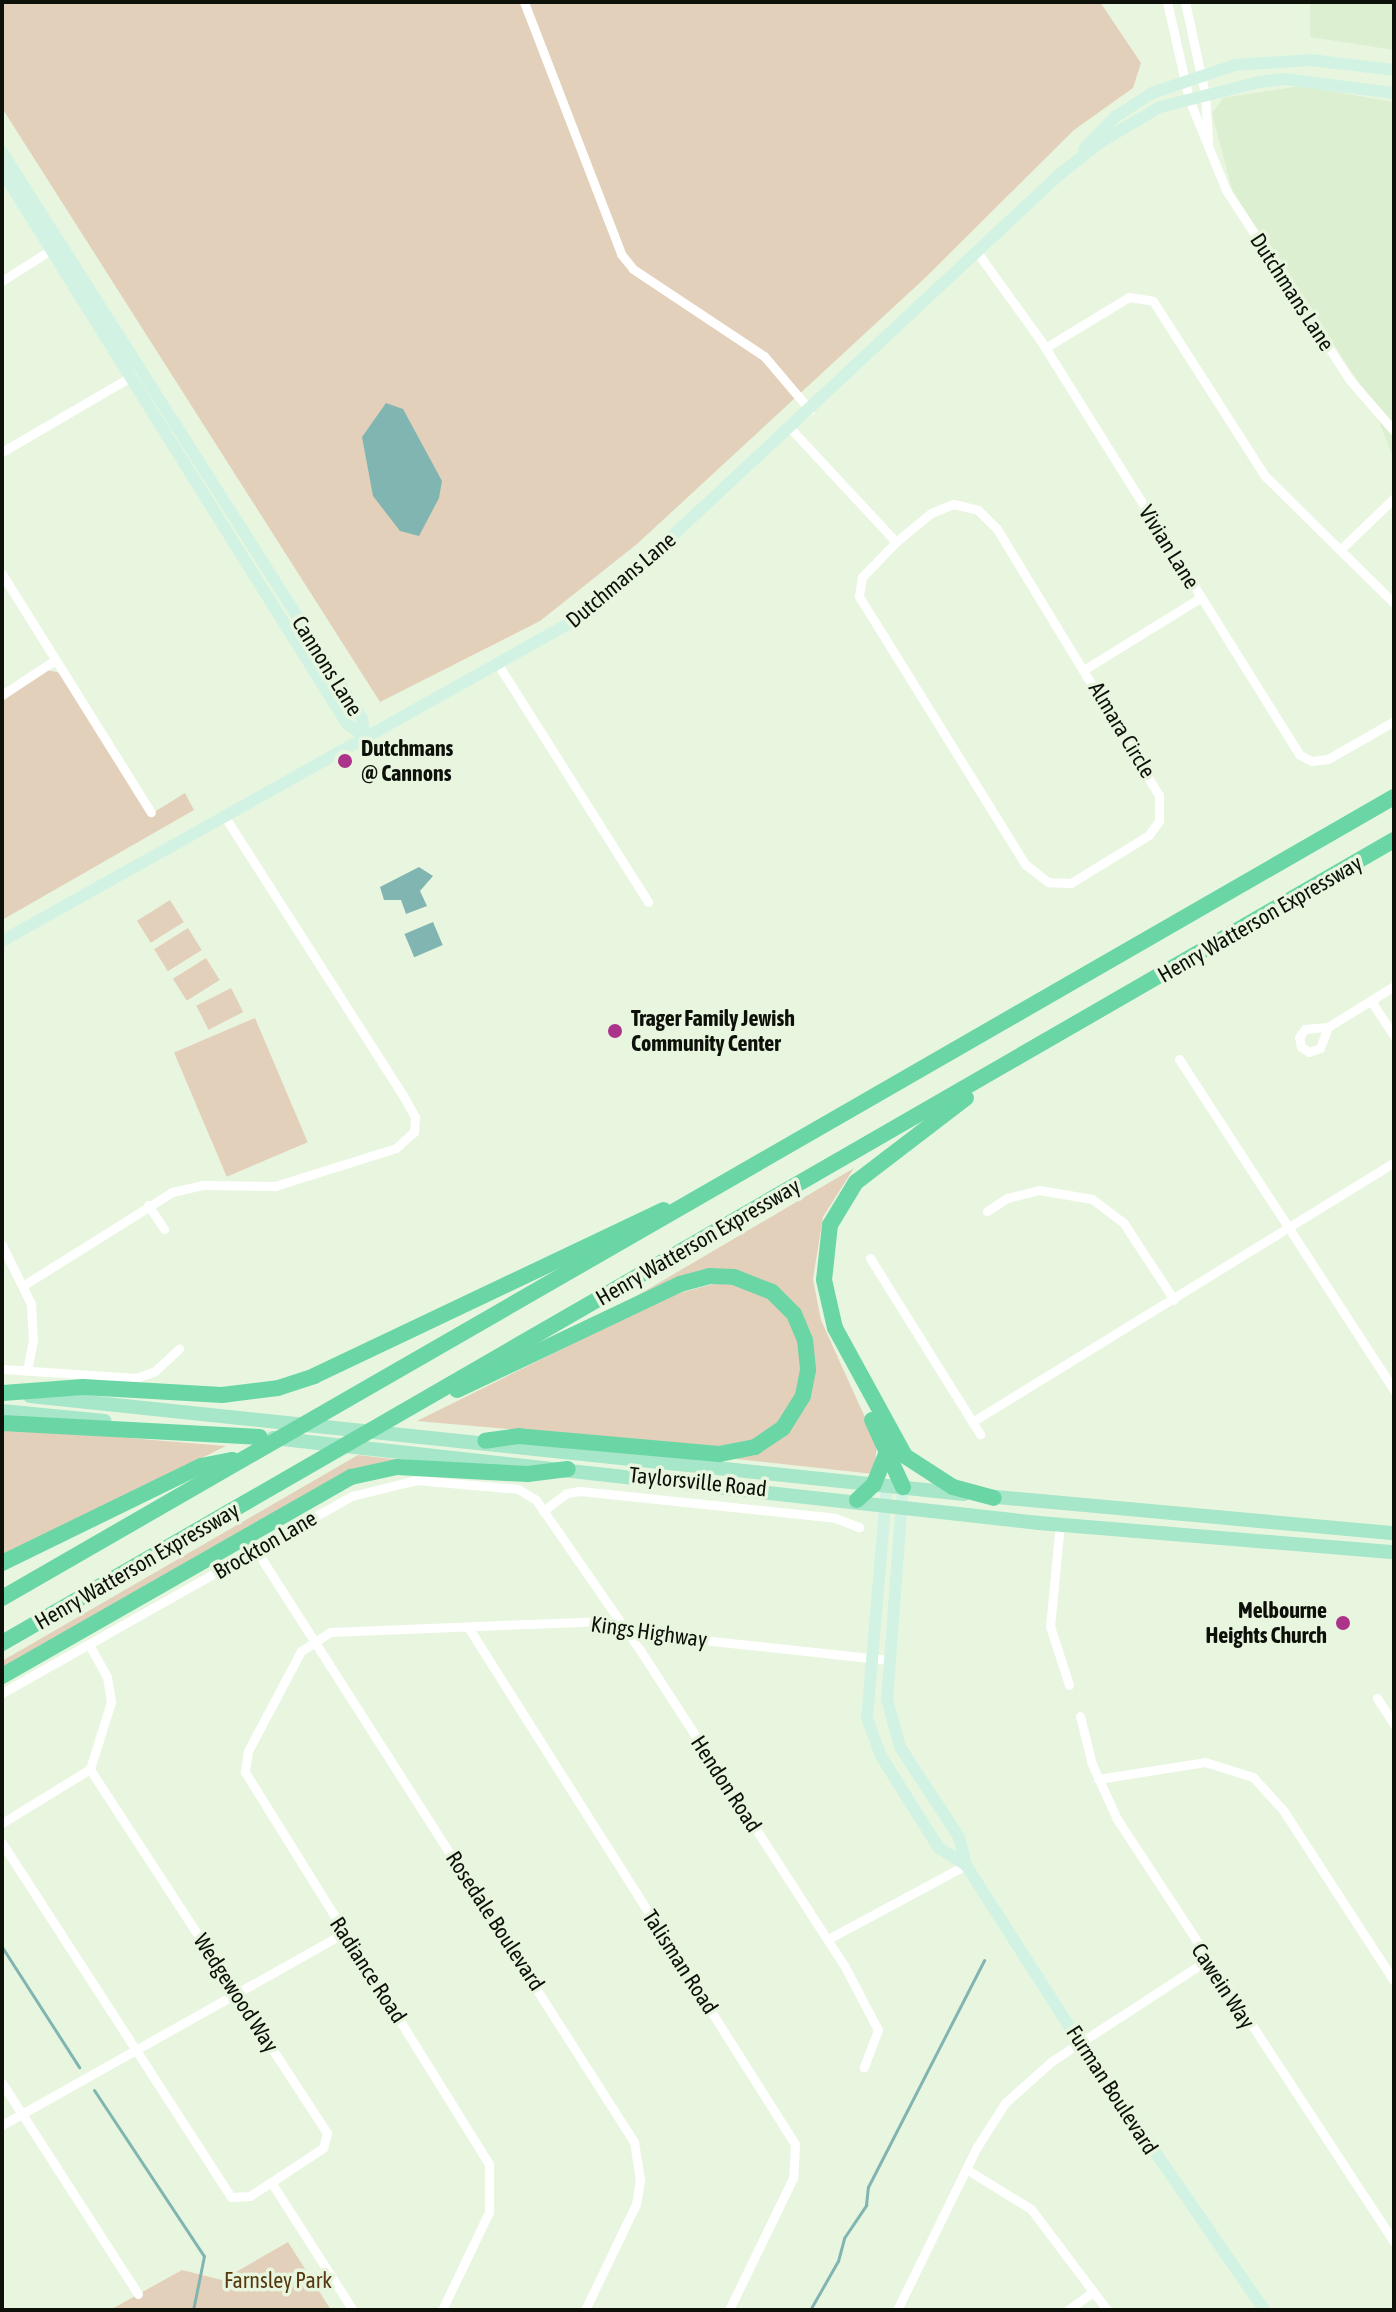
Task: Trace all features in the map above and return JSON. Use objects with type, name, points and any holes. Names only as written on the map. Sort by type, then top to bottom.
[{"type":"highway","name":"Henry Watterson Expressway","points":[[2,1598],[735,1180],[1394,797]]},
{"type":"highway","name":"Henry Watterson Expressway","points":[[2,1643],[1293,902],[1394,840]]},
{"type":"highway","points":[[1293,902],[1394,853]]},
{"type":"highway","points":[[888,1485],[887,1451],[825,1294],[823,1254],[836,1214],[869,1169],[1016,1061]]},
{"type":"highway","points":[[2,1392],[83,1387],[222,1395],[292,1384],[558,1256],[735,1180]]},
{"type":"highway","points":[[407,1410],[487,1379],[699,1277],[734,1277],[765,1288],[794,1314],[805,1340],[808,1379],[803,1396],[783,1428],[755,1447],[719,1454],[519,1436],[485,1441]]},
{"type":"highway","points":[[861,1381],[913,1464],[953,1487],[994,1498]]},
{"type":"highway","points":[[2,1423],[260,1437]]},
{"type":"highway","points":[[887,1451],[888,1485]]},
{"type":"highway","points":[[2,1563],[201,1466],[245,1457]]},
{"type":"highway","points":[[2,1676],[351,1477],[397,1467],[528,1474],[568,1469]]},
{"type":"highway","points":[[857,1500],[888,1485]]},
{"type":"main road","points":[[1079,159],[1115,117],[1201,74],[1278,59],[1394,70]]},
{"type":"main road","points":[[1079,159],[1148,113],[1205,94],[1284,79],[1394,93]]},
{"type":"main road","name":"Cannons Lane","points":[[2,152],[347,724],[364,735]]},
{"type":"main road","name":"Dutchmans Lane","points":[[2,941],[364,735],[499,666],[593,610],[1079,159]]},
{"type":"main road","name":"Cannons Lane","points":[[2,171],[57,246]]},
{"type":"main road","name":"Taylorsville Road","points":[[2,1392],[485,1441],[994,1498],[1394,1533]]},
{"type":"main road","name":"Taylorsville Road","points":[[2,1411],[1060,1523],[1394,1552]]},
{"type":"main road","name":"Furman Boulevard","points":[[888,1485],[870,1659],[871,1735],[939,1848],[966,1865]]},
{"type":"main road","name":"Furman Boulevard","points":[[888,1485],[904,1506],[887,1699],[895,1736],[959,1837],[966,1865],[1080,2043],[1264,2310]]},
{"type":"street","points":[[524,2],[621,254],[633,269],[764,356],[810,410]]},
{"type":"street","name":"Dutchmans Lane","points":[[1185,2],[1205,94],[1208,141]]},
{"type":"street","name":"Dutchmans Lane","points":[[1170,3],[1172,33],[1189,99],[1236,206],[1350,380],[1394,431]]},
{"type":"street","points":[[1172,33],[1191,28]]},
{"type":"street","points":[[2,281],[57,246]]},
{"type":"street","name":"Vivian Lane","points":[[977,252],[1045,348],[1200,598],[1305,759],[1328,759],[1394,721]]},
{"type":"street","points":[[1045,348],[1129,297],[1153,301],[1265,476],[1394,603]]},
{"type":"street","points":[[2,452],[137,373]]},
{"type":"street","points":[[791,429],[896,542]]},
{"type":"street","points":[[1341,549],[1394,498]]},
{"type":"street","name":"Almara Circle","points":[[964,505],[978,510],[1003,537],[1085,669],[1152,778],[1161,813],[1143,840],[1081,879],[1053,883],[1025,864],[859,596],[862,577],[896,542],[941,507],[964,505]]},
{"type":"street","points":[[2,574],[151,812]]},
{"type":"street","points":[[1085,669],[1200,598]]},
{"type":"street","points":[[2,695],[55,660]]},
{"type":"street","points":[[499,666],[648,902]]},
{"type":"street","points":[[24,1285],[148,1205],[192,1186],[253,1188],[286,1183],[396,1148],[414,1132],[415,1117],[404,1097],[224,816]]},
{"type":"street","points":[[1328,1027],[1394,986]]},
{"type":"street","points":[[1371,1001],[1394,1036]]},
{"type":"street","points":[[1179,1059],[1394,1390]]},
{"type":"street","points":[[972,1422],[1394,1162]]},
{"type":"street","points":[[987,1211],[1007,1198],[1039,1190],[1092,1199],[1123,1222],[1174,1300]]},
{"type":"street","points":[[148,1205],[164,1229]]},
{"type":"street","points":[[2,1245],[24,1285],[34,1330],[27,1370]]},
{"type":"street","points":[[870,1258],[980,1434]]},
{"type":"street","points":[[2,1369],[136,1378],[168,1362],[179,1349]]},
{"type":"street","name":"Brockton Lane","points":[[2,1693],[352,1496],[404,1481],[508,1486],[525,1492],[543,1511]]},
{"type":"street","name":"Taylorsville Road","points":[[543,1511],[567,1493],[580,1491],[835,1518],[859,1527]]},
{"type":"street","name":"Hendon Road","points":[[543,1511],[828,1939],[878,2030],[864,2067]]},
{"type":"street","points":[[1060,1523],[1050,1626],[1069,1685]]},
{"type":"street","name":"Rosedale Boulevard","points":[[256,1550],[634,2142],[640,2180],[636,2204],[585,2310]]},
{"type":"street","name":"Kings Highway","points":[[315,1639],[330,1632],[607,1621],[621,1628],[889,1660]]},
{"type":"street","name":"Talisman Road","points":[[468,1627],[795,2144],[793,2178],[729,2310]]},
{"type":"street","name":"Radiance Road","points":[[315,1639],[301,1651],[248,1751],[245,1772],[489,2164],[489,2212],[442,2310]]},
{"type":"street","points":[[2,1823],[90,1769],[111,1702],[107,1677],[90,1646]]},
{"type":"street","points":[[1377,1698],[1394,1724]]},
{"type":"street","name":"Cawein Way","points":[[1080,1716],[1098,1779],[1117,1819],[1206,1961],[1394,2242]]},
{"type":"street","points":[[1098,1779],[1205,1762],[1253,1777],[1283,1810],[1394,1981]]},
{"type":"street","name":"Wedgewood Way","points":[[90,1769],[328,2138],[323,2148],[271,2182]]},
{"type":"street","points":[[2,1843],[231,2197],[243,2199],[271,2182],[353,2310]]},
{"type":"street","points":[[828,1939],[966,1865]]},
{"type":"street","points":[[2,2125],[238,1996],[344,1933]]},
{"type":"street","points":[[897,2310],[966,2169],[1005,2103],[1080,2043],[1206,1961]]},
{"type":"street","points":[[2,2083],[138,2294]]},
{"type":"street","points":[[966,2169],[1031,2209],[1107,2310]]},
{"type":"street","points":[[1068,2310],[1093,2292]]},
{"type":"shaded area","points":[[1310,2],[1394,2],[1394,50],[1310,37]]},
{"type":"shaded area","points":[[1300,86],[1394,102],[1394,460],[1371,401],[1233,193],[1212,114],[1223,98]]},
{"type":"green space","points":[[2,2],[1100,2],[1141,63],[1133,88],[1074,130],[925,278],[637,544],[540,621],[380,702],[2,108]]},
{"type":"green space","points":[[46,670],[62,673],[151,814],[185,793],[194,810],[2,920],[2,698]]},
{"type":"green space","points":[[170,900],[184,922],[151,943],[137,921]]},
{"type":"green space","points":[[188,928],[202,950],[168,971],[154,949]]},
{"type":"green space","points":[[206,958],[220,980],[187,1001],[173,979]]},
{"type":"green space","points":[[231,988],[243,1012],[209,1030],[196,1006]]},
{"type":"green space","points":[[255,1018],[308,1142],[227,1177],[174,1052]]},
{"type":"green space","points":[[854,1168],[823,1217],[813,1279],[821,1320],[877,1444],[874,1474],[736,1459],[788,1429],[809,1334],[744,1273],[623,1304]]},
{"type":"green space","points":[[725,1281],[761,1292],[784,1313],[799,1340],[802,1364],[797,1393],[780,1421],[753,1440],[718,1448],[417,1421],[668,1296]]},
{"type":"green space","points":[[2,1429],[44,1431],[226,1446],[2,1556]]},
{"type":"green space","points":[[358,1455],[402,1460],[385,1463],[2,1669],[2,1661]]},
{"type":"green space","name":"Farnsley Park","points":[[288,2242],[331,2310],[110,2310],[182,2270],[222,2280]]},
{"type":"water","points":[[386,403],[403,409],[442,481],[439,498],[419,536],[400,531],[373,496],[362,437]]},
{"type":"water","points":[[419,867],[433,876],[420,891],[427,906],[406,914],[401,900],[384,900],[380,887]]},
{"type":"water","points":[[433,922],[443,945],[414,957],[404,934]]},
{"type":"waterway","points":[[2,1947],[79,2067]]},
{"type":"waterway","points":[[810,2310],[838,2261],[844,2238],[866,2205],[868,2187],[984,1960]]},
{"type":"waterway","points":[[94,2090],[204,2256],[193,2310]]},
{"type":"place","name":"Dutchmans @ Cannons","points":[[345,761]]},
{"type":"place","name":"Trager Family Jewish Community Center","points":[[615,1031]]},
{"type":"place","name":"Melbourne Heights Church","points":[[1343,1623]]}]
